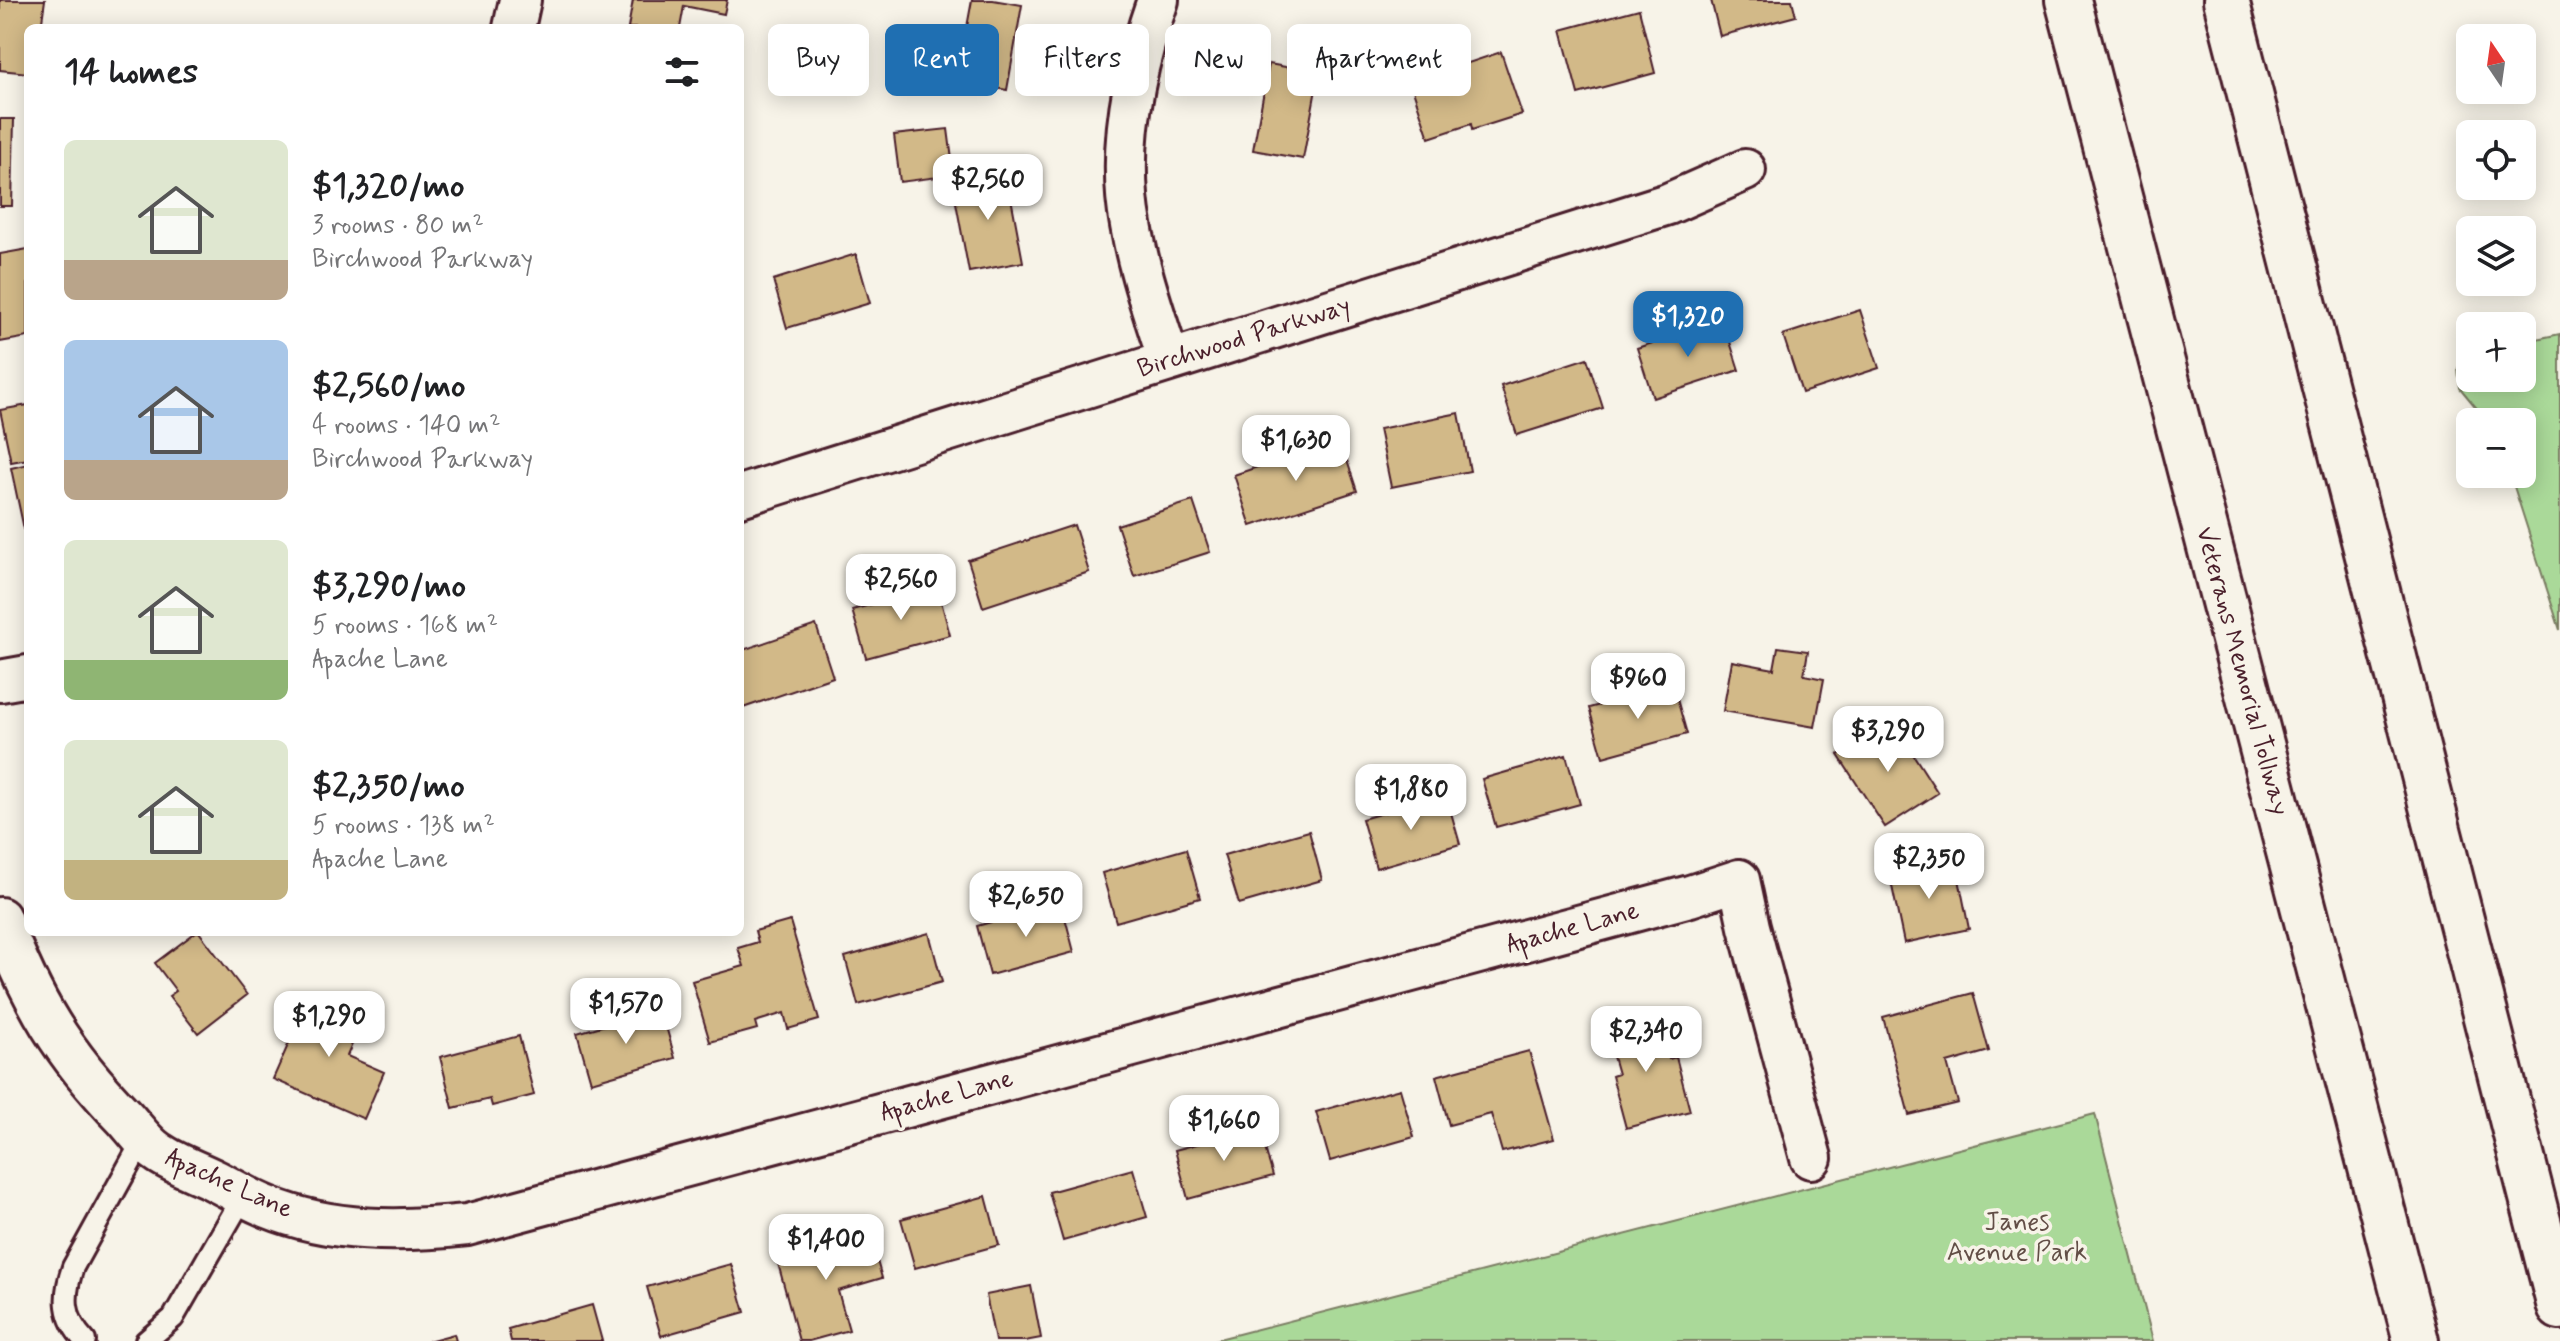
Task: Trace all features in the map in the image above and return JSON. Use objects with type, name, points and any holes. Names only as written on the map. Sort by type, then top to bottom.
[{"type":"highway","name":"Veterans Memorial Tollway","points":[[2068,0],[2416,1341]]},
{"type":"highway","points":[[2226,0],[2560,1307]]},
{"type":"street","points":[[515,24],[520,0]]},
{"type":"street","points":[[1158,0],[1130,107],[1126,160],[1130,222],[1144,284],[1169,361]]},
{"type":"street","name":"Birchwood Parkway","points":[[744,495],[1668,204],[1745,170]]},
{"type":"street","points":[[0,681],[24,677]]},
{"type":"street","name":"Apache Lane","points":[[0,918],[21,974],[60,1041],[97,1090],[157,1152],[269,1207],[320,1223],[361,1229],[418,1230],[467,1225],[1675,900],[1739,880],[1811,1158]]},
{"type":"lane","points":[[85,1341],[71,1327],[65,1290],[73,1267],[144,1138]]},
{"type":"lane","points":[[146,1341],[173,1318],[244,1195]]},
{"type":"green space","points":[[2560,334],[2560,630],[2514,488],[2536,488],[2536,408],[2476,408],[2463,392],[2536,392],[2536,339]]},
{"type":"green space","name":"Janes Avenue Park","points":[[2095,1114],[2153,1341],[1211,1341]]},
{"type":"building","points":[[0,0],[45,0],[42,24],[24,24],[24,73],[0,70]]},
{"type":"building","points":[[633,0],[727,0],[724,14],[684,6],[681,24],[629,24]]},
{"type":"building","points":[[972,0],[1022,5],[1019,24],[1015,24],[1015,45],[1007,90],[999,89],[999,24],[968,24]]},
{"type":"building","points":[[1711,0],[1792,0],[1796,16],[1720,36]]},
{"type":"building","points":[[1639,9],[1655,73],[1578,94],[1561,30]]},
{"type":"building","points":[[1501,52],[1522,114],[1472,130],[1471,124],[1429,138],[1415,96],[1471,96],[1471,62]]},
{"type":"building","points":[[1271,64],[1287,67],[1287,96],[1315,96],[1303,159],[1253,150],[1263,96],[1271,96]]},
{"type":"building","points":[[0,119],[14,119],[12,206],[0,206]]},
{"type":"building","points":[[948,129],[954,175],[900,182],[894,135]]},
{"type":"building","points":[[1006,171],[1023,262],[969,272],[952,181]]},
{"type":"building","points":[[24,250],[24,338],[0,342],[0,254]]},
{"type":"building","points":[[856,254],[870,303],[787,328],[773,280]]},
{"type":"building","points":[[1860,310],[1879,368],[1802,393],[1783,335]]},
{"type":"building","points":[[1723,320],[1739,370],[1653,398],[1637,348]]},
{"type":"building","points":[[1587,358],[1603,408],[1517,435],[1501,386]]},
{"type":"building","points":[[24,406],[24,460],[11,462],[0,410]]},
{"type":"building","points":[[1459,413],[1470,471],[1391,487],[1379,429]]},
{"type":"building","points":[[1340,439],[1357,491],[1251,526],[1234,475]]},
{"type":"building","points":[[24,465],[24,529],[11,468]]},
{"type":"building","points":[[1193,501],[1210,552],[1134,576],[1117,525]]},
{"type":"building","points":[[1074,525],[1089,572],[983,607],[968,560]]},
{"type":"building","points":[[937,586],[950,635],[866,658],[852,610]]},
{"type":"building","points":[[816,625],[833,677],[744,708],[744,650]]},
{"type":"building","points":[[1778,647],[1808,651],[1804,675],[1824,679],[1815,727],[1723,711],[1732,661],[1774,669]]},
{"type":"building","points":[[1673,685],[1687,734],[1603,757],[1589,708]]},
{"type":"building","points":[[1891,720],[1938,793],[1885,827],[1838,755]]},
{"type":"building","points":[[1566,755],[1580,804],[1496,827],[1482,779]]},
{"type":"building","points":[[1446,795],[1460,844],[1376,868],[1362,819]]},
{"type":"building","points":[[1309,831],[1322,880],[1239,904],[1224,855]]},
{"type":"building","points":[[1186,849],[1200,898],[1116,922],[1102,873]]},
{"type":"building","points":[[1955,859],[1969,929],[1904,943],[1889,872]]},
{"type":"building","points":[[1061,902],[1074,952],[990,975],[977,926]]},
{"type":"building","points":[[790,921],[819,1020],[788,1029],[784,1013],[755,1022],[757,1029],[710,1042],[692,981],[744,966],[738,948],[758,942],[755,931]]},
{"type":"building","points":[[929,933],[942,982],[858,1005],[845,957]]},
{"type":"building","points":[[191,936],[202,936],[247,995],[198,1033],[169,996],[176,991],[155,963]]},
{"type":"building","points":[[311,993],[364,1016],[347,1056],[384,1072],[364,1119],[273,1079]]},
{"type":"building","points":[[1973,993],[1989,1051],[1947,1063],[1958,1103],[1909,1115],[1883,1017]]},
{"type":"building","points":[[661,1009],[675,1058],[591,1082],[577,1033]]},
{"type":"building","points":[[1658,1017],[1669,1059],[1676,1057],[1690,1111],[1626,1128],[1612,1076],[1618,1074],[1606,1032]]},
{"type":"building","points":[[519,1036],[534,1095],[492,1106],[490,1099],[453,1108],[440,1057]]},
{"type":"building","points":[[1529,1051],[1554,1139],[1502,1152],[1491,1114],[1449,1125],[1436,1076]]},
{"type":"building","points":[[1400,1089],[1414,1137],[1330,1161],[1316,1112]]},
{"type":"building","points":[[1259,1127],[1273,1176],[1188,1199],[1175,1150]]},
{"type":"building","points":[[1133,1169],[1147,1217],[1063,1241],[1049,1192]]},
{"type":"building","points":[[986,1196],[999,1245],[915,1268],[901,1219]]},
{"type":"building","points":[[868,1230],[882,1278],[838,1291],[849,1330],[799,1341],[776,1256]]},
{"type":"building","points":[[731,1264],[745,1312],[661,1336],[647,1287]]},
{"type":"building","points":[[1031,1286],[1041,1338],[995,1341],[986,1295]]},
{"type":"building","points":[[592,1305],[602,1341],[511,1341],[508,1329]]},
{"type":"building","points":[[454,1334],[456,1341],[428,1341]]}]
